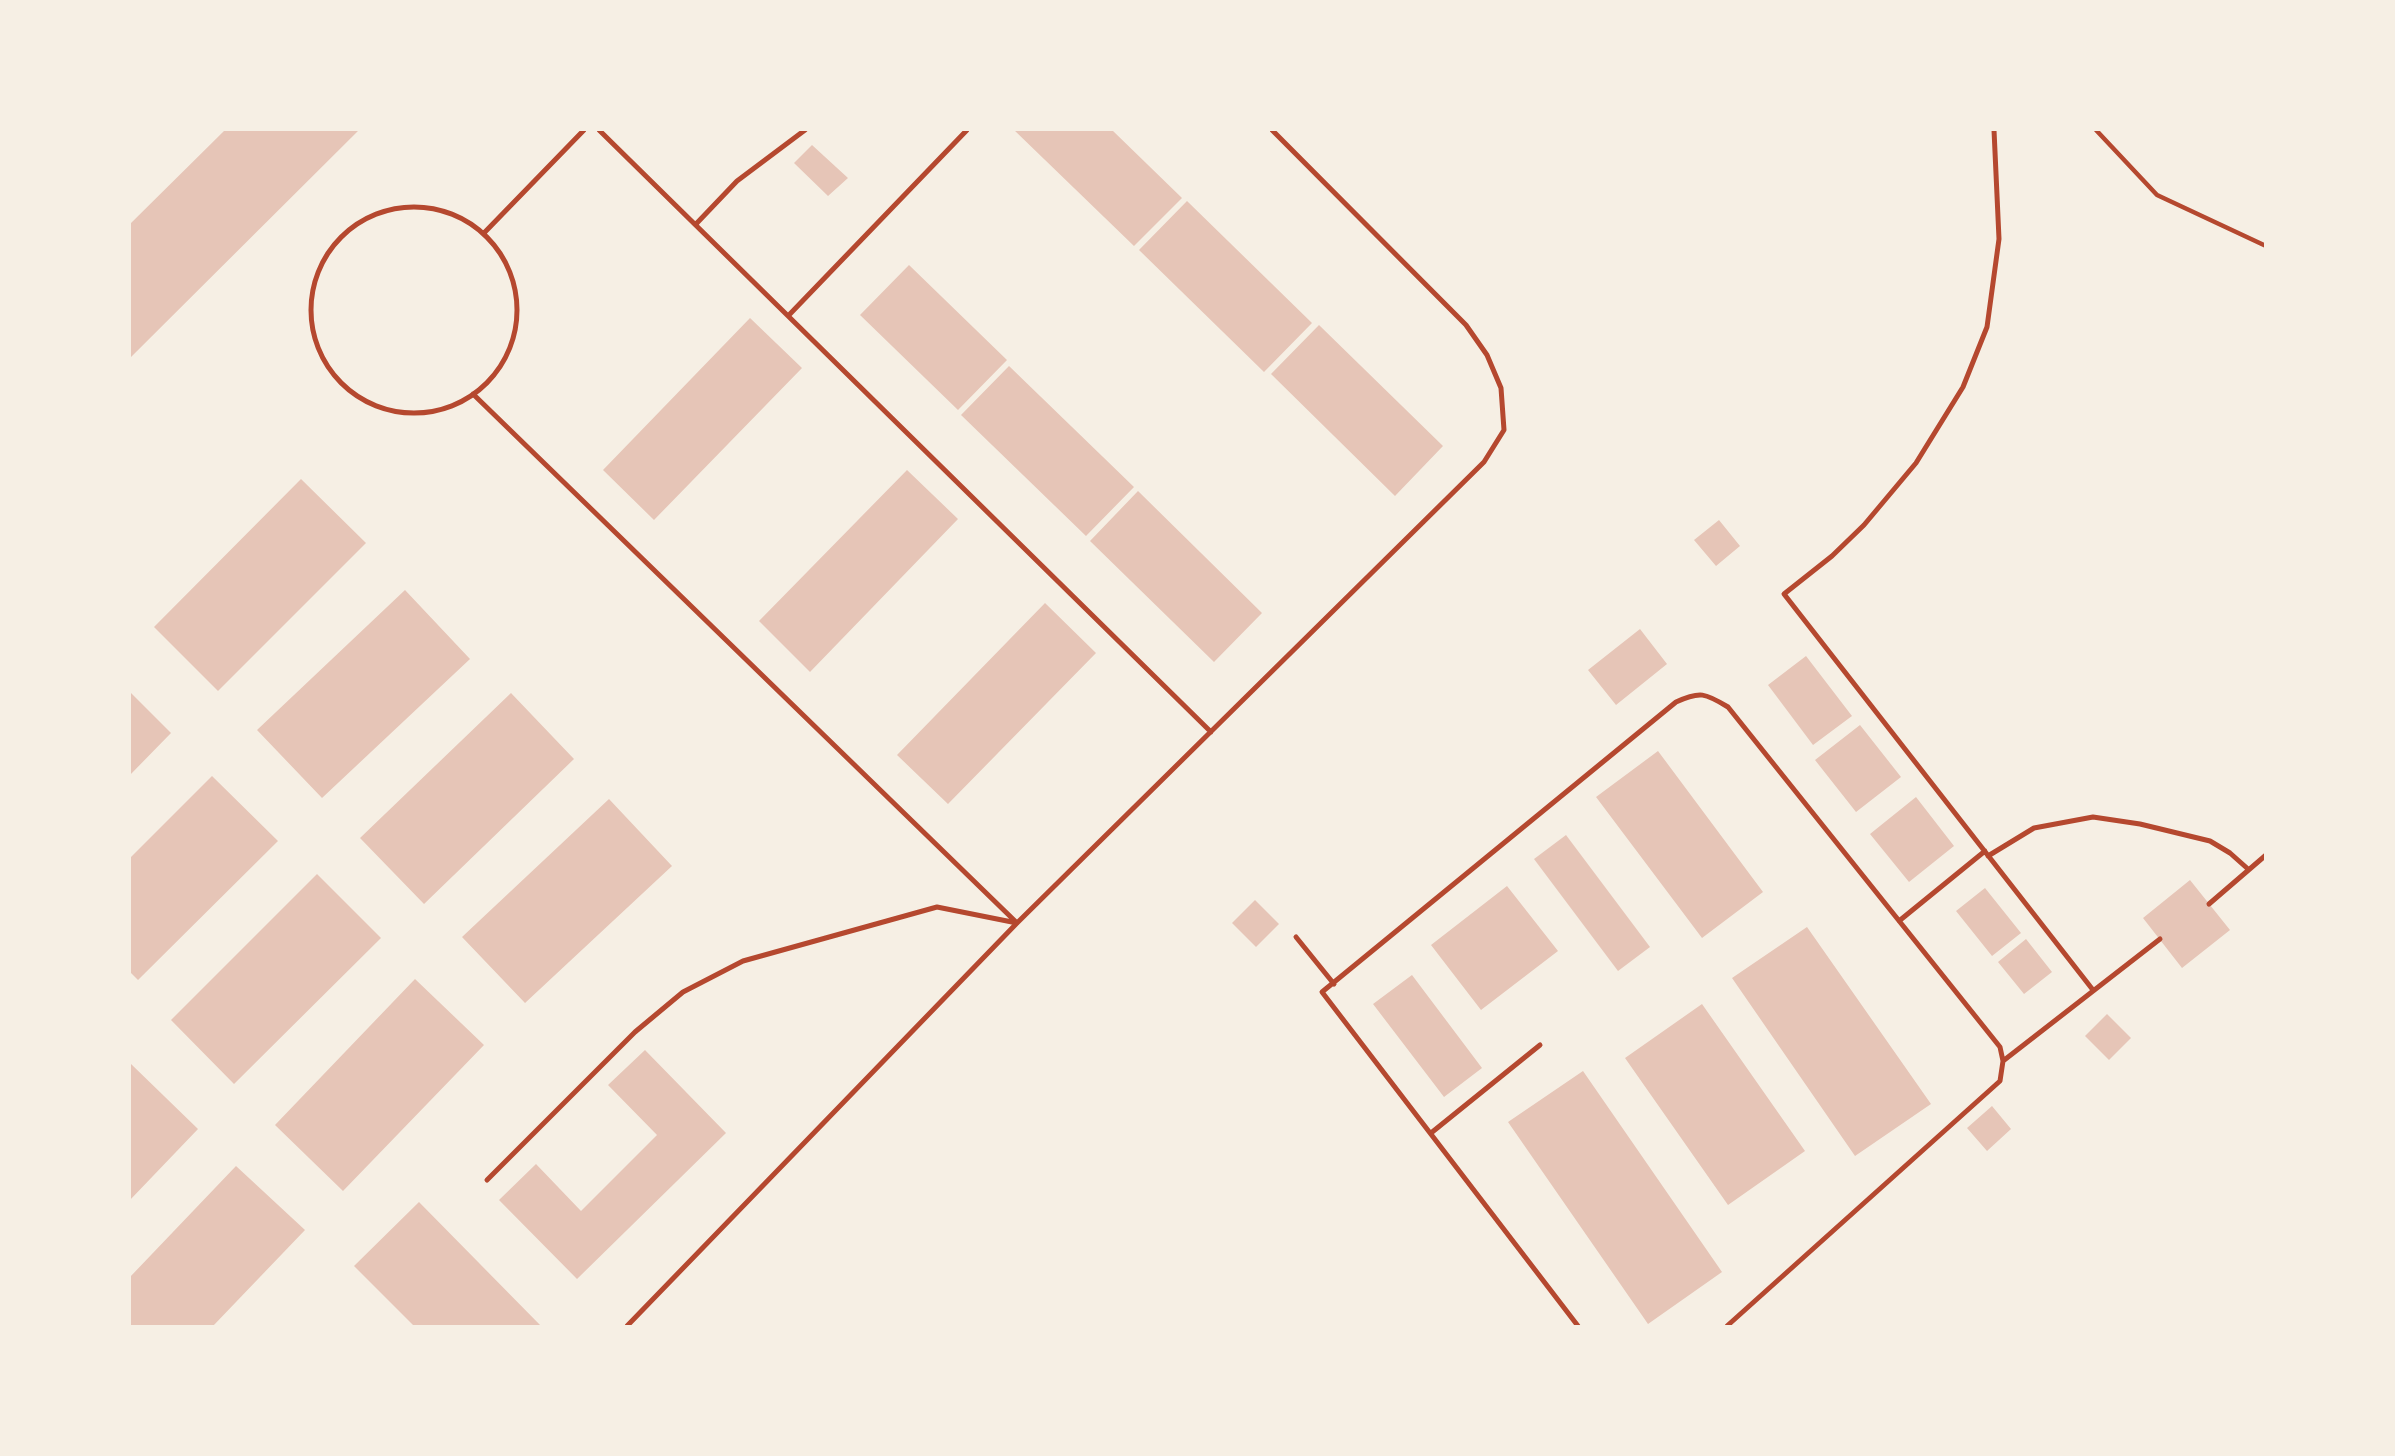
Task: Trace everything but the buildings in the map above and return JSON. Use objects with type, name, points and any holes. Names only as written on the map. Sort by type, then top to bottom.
[{"type":"lane","points":[[484,233],[584,130]]},
{"type":"lane","points":[[599,130],[1211,732]]},
{"type":"lane","points":[[696,224],[737,181],[804,130]]},
{"type":"lane","points":[[789,315],[967,130]]},
{"type":"lane","points":[[627,1326],[1017,923],[1484,461],[1504,430],[1501,388],[1487,355],[1466,325],[1272,130]]},
{"type":"lane","points":[[1994,130],[1999,239],[1987,327],[1963,387],[1916,463],[1864,525],[1832,556],[1784,594],[2093,990]]},
{"type":"lane","points":[[425,207],[456,216],[484,233],[505,261],[517,295],[516,330],[503,363],[480,390],[473,394],[449,408],[414,414],[379,408],[348,390],[325,364],[313,334],[311,301],[319,270],[337,242],[362,221],[392,209],[425,207]]},
{"type":"lane","points":[[473,394],[1017,923]]},
{"type":"lane","points":[[1578,1326],[1322,992],[1676,702],[1693,694],[1713,698],[1728,708],[2000,1047],[2003,1061],[2000,1081],[1727,1326]]},
{"type":"lane","points":[[1899,921],[1986,854],[2034,828],[2093,817],[2140,824],[2210,841],[2230,853],[2248,869]]},
{"type":"lane","points":[[2208,904],[2266,855]]},
{"type":"lane","points":[[487,1180],[654,1016],[683,992],[743,961],[937,907],[1017,923]]},
{"type":"lane","points":[[1296,937],[1334,984]]},
{"type":"lane","points":[[2003,1061],[2160,939]]},
{"type":"lane","points":[[1431,1133],[1540,1045]]},
{"type":"path","points":[[2096,130],[2157,195],[2266,246]]}]
